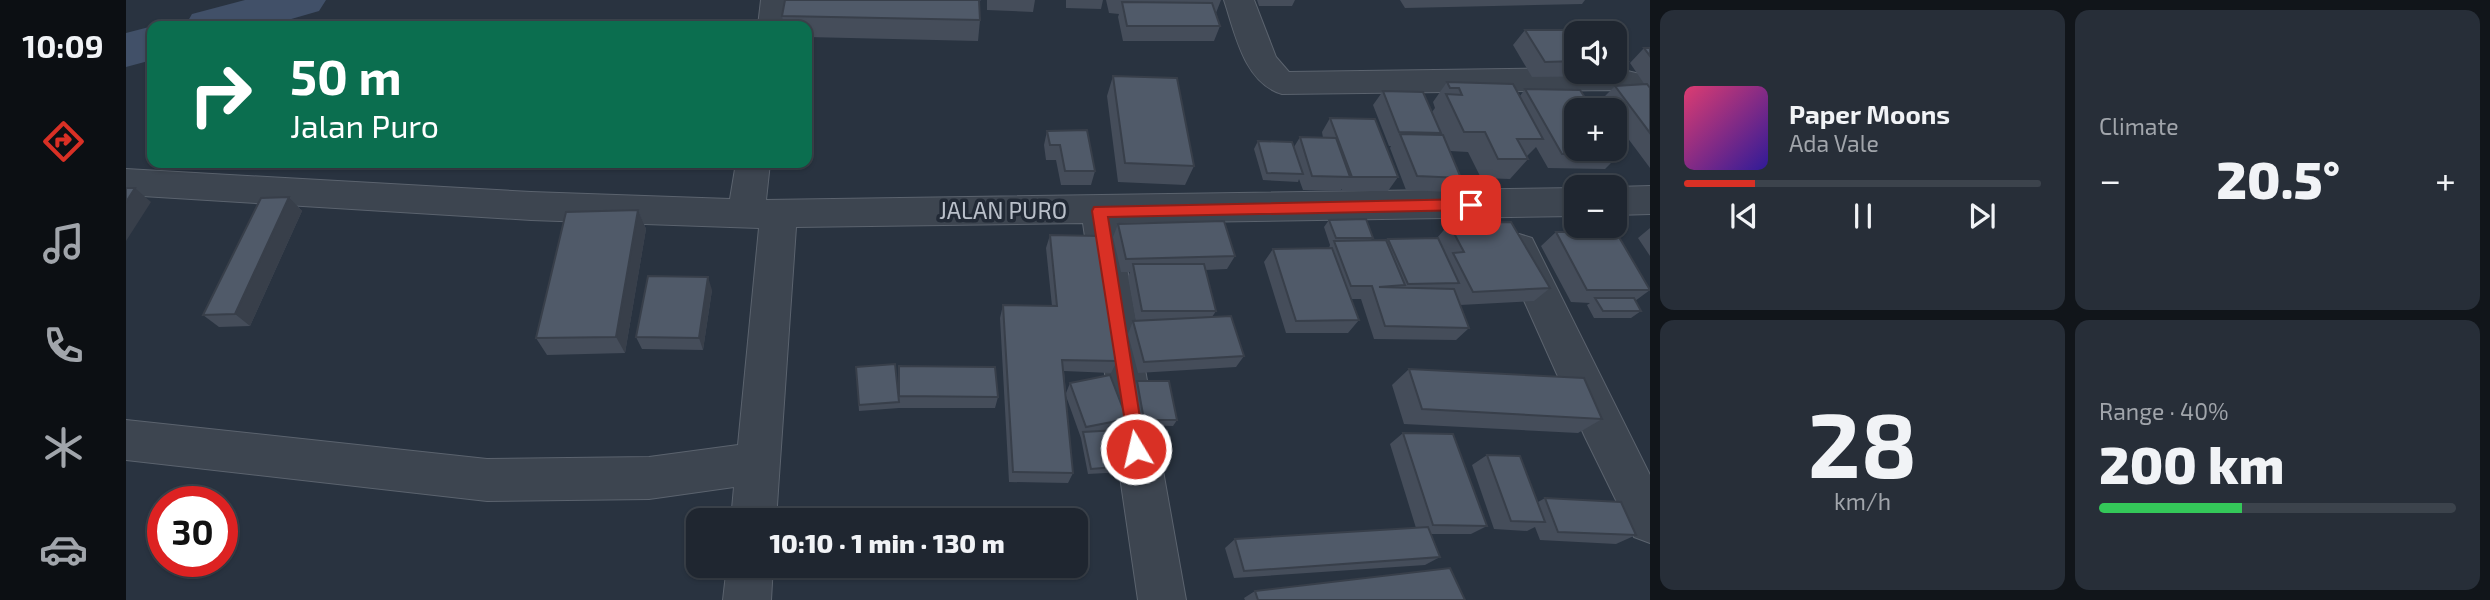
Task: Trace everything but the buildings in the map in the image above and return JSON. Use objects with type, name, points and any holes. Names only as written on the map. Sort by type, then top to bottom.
[{"type":"street","points":[[774,21],[776,0]]},
{"type":"street","points":[[1239,0],[1260,55],[1270,73],[1282,83],[1614,79],[1629,82],[1650,106]]},
{"type":"street","points":[[754,168],[762,213],[758,463],[754,508]]},
{"type":"street","name":"JALAN PURO","points":[[126,182],[531,206],[762,213],[1099,211],[1564,202]]},
{"type":"street","points":[[1627,201],[1650,200]]},
{"type":"street","points":[[1498,204],[1600,423],[1650,521]]},
{"type":"street","points":[[1099,211],[1163,600]]},
{"type":"street","points":[[126,440],[487,480],[649,478],[758,463]]},
{"type":"street","points":[[747,600],[749,578]]},
{"type":"waterway","points":[[228,21],[302,0]]},
{"type":"waterway","points":[[126,50],[147,44]]},
{"type":"route","points":[[1136,449],[1099,211],[1471,205]]}]
